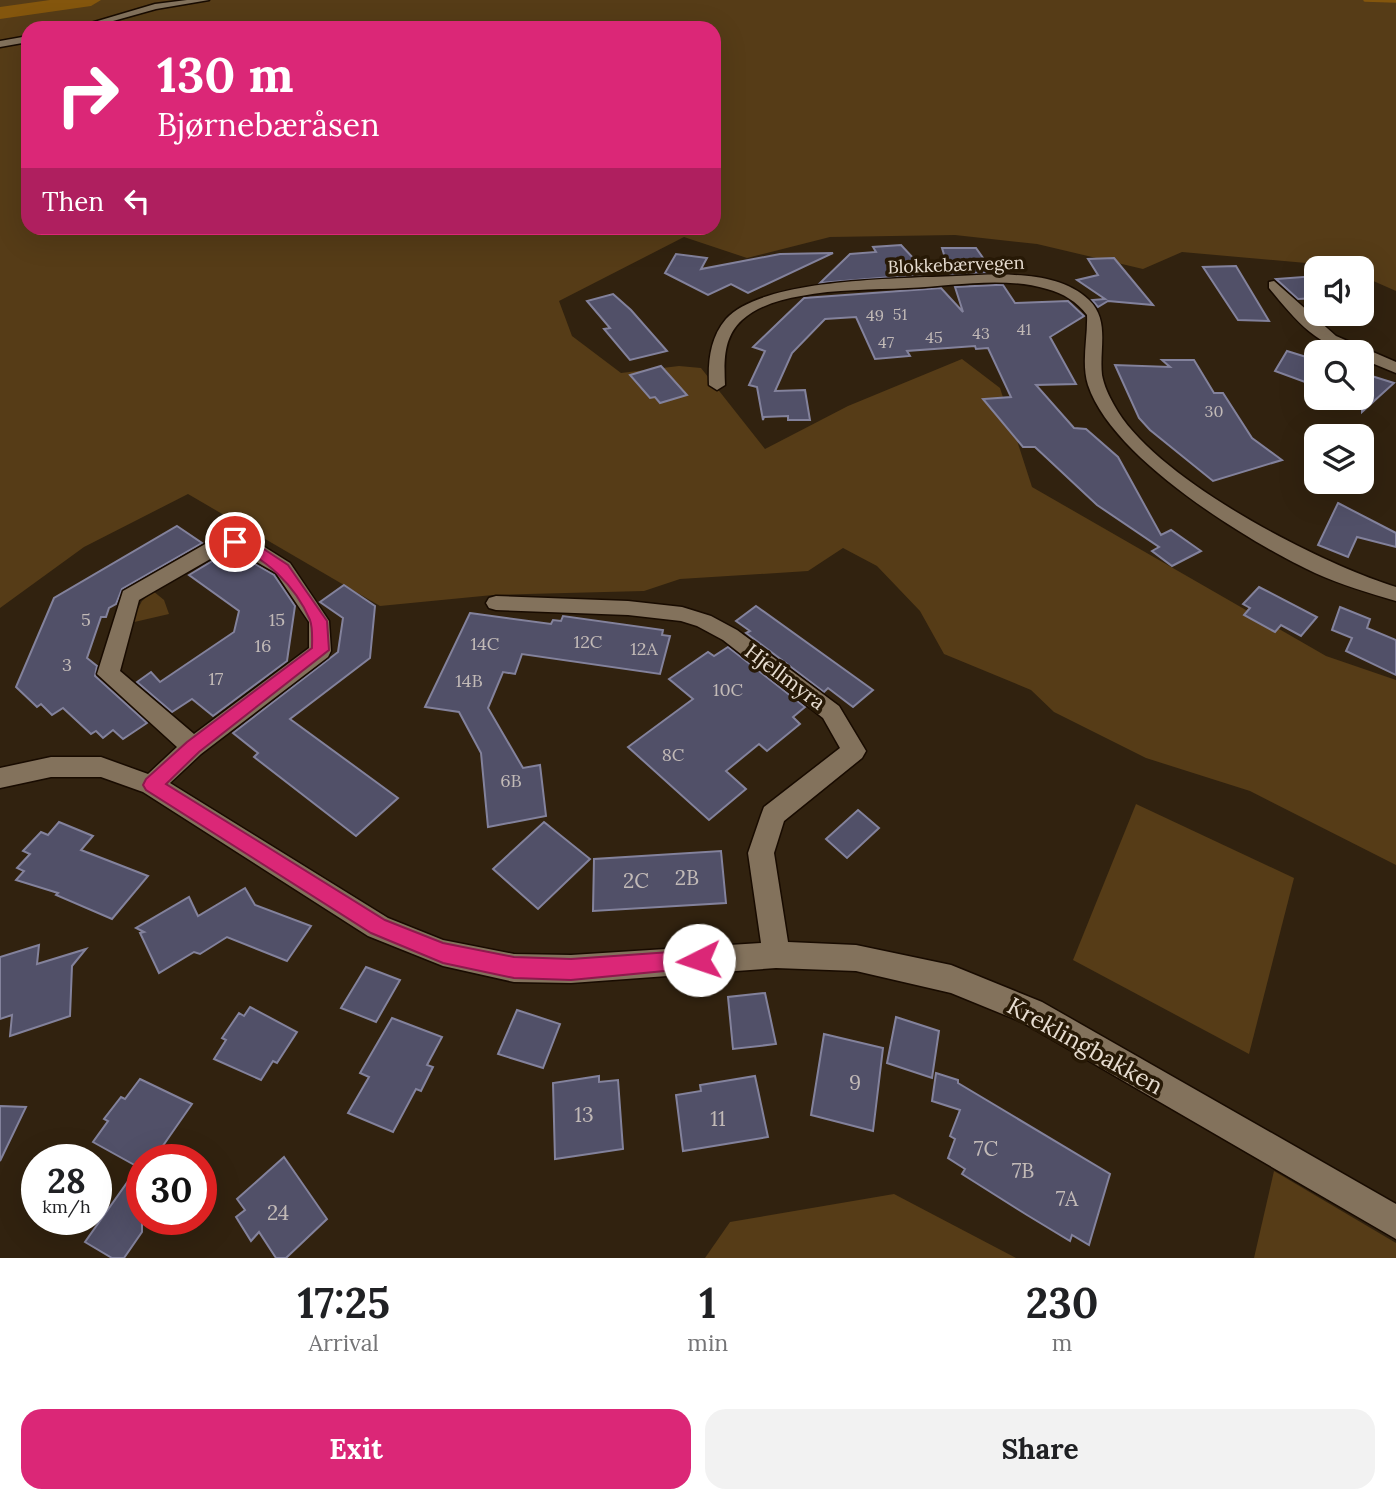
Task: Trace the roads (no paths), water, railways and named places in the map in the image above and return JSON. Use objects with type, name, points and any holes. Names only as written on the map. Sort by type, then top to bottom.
[{"type":"street","points":[[104,21],[155,7],[205,0]]},
{"type":"street","points":[[0,44],[21,40]]},
{"type":"street","name":"Blokkebærvegen","points":[[717,385],[720,342],[729,325],[753,306],[774,298],[829,289],[930,283],[1007,280],[1050,285],[1077,296],[1094,315],[1096,384],[1112,418],[1146,453],[1269,541],[1316,565],[1396,594]]},
{"type":"street","points":[[1274,285],[1307,324],[1330,340]]},
{"type":"street","points":[[1374,359],[1396,368]]},
{"type":"street","points":[[152,785],[193,747],[320,650],[319,621],[283,568],[248,545],[235,542],[221,544],[130,596],[108,674],[193,747]]},
{"type":"street","name":"Hjellmyra","points":[[496,603],[628,608],[682,614],[730,635],[831,712],[854,751],[773,815],[761,853],[776,954]]},
{"type":"street","name":"Kreklingbakken","points":[[0,778],[51,767],[101,767],[152,785],[378,927],[443,953],[514,968],[571,969],[776,954],[856,958],[951,979],[1032,1012],[1396,1222]]},
{"type":"waterway","points":[[0,13],[91,0]]},
{"type":"waterway","points":[[1365,0],[1396,1]]}]
